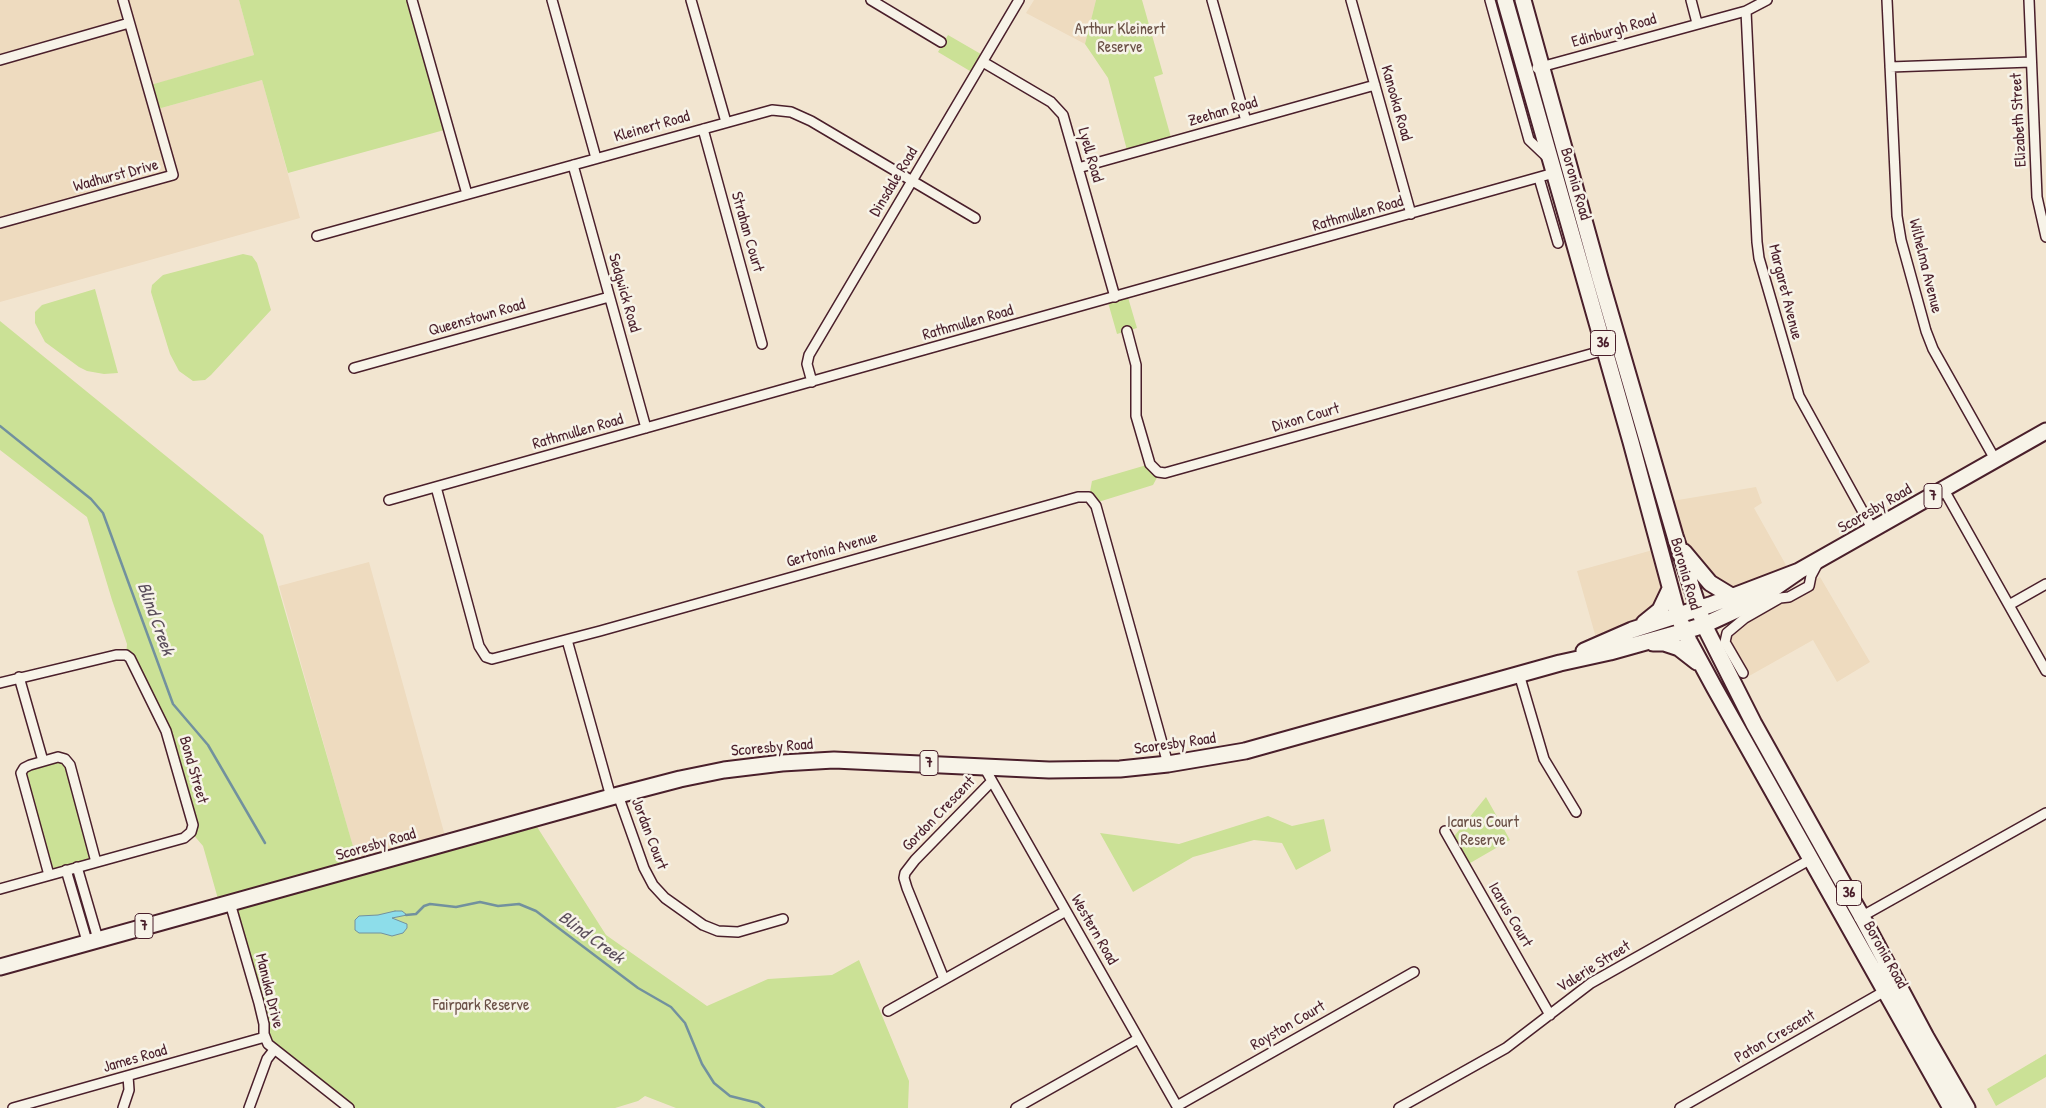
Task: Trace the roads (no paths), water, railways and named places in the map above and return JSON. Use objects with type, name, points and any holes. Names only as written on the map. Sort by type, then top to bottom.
[{"type":"main road","name":"Boronia Road","points":[[1505,0],[1605,350],[1670,589],[1684,632],[1951,1108]]},
{"type":"main road","name":"Boronia Road","points":[[1523,0],[1678,545],[1704,625],[1754,724],[1967,1108]]},
{"type":"main road","points":[[1552,167],[1570,169]]},
{"type":"main road","name":"Scoresby Road","points":[[1560,663],[1632,630],[1733,597],[1820,561],[2046,431]]},
{"type":"main road","points":[[1678,545],[1704,578],[1733,597]]},
{"type":"main road","name":"Scoresby Road","points":[[0,967],[614,796],[711,772],[795,762],[851,760],[1075,770],[1120,769],[1168,764],[1245,750],[1560,663],[1684,632],[1754,602],[1799,571]]},
{"type":"main road","points":[[1632,630],[1658,612],[1670,589]]},
{"type":"main road","points":[[1647,642],[1673,646],[1684,651],[1702,666]]},
{"type":"street","name":"Wadhurst Drive","points":[[0,223],[173,176],[123,0]]},
{"type":"street","points":[[412,0],[466,194]]},
{"type":"street","points":[[552,0],[596,158]]},
{"type":"street","points":[[691,0],[726,122]]},
{"type":"street","points":[[871,0],[942,42]]},
{"type":"street","name":"Dinsdale Road","points":[[812,382],[808,364],[809,355],[1019,0]]},
{"type":"street","points":[[1212,0],[1246,121]]},
{"type":"street","name":"Kanooka Road","points":[[1352,0],[1411,214]]},
{"type":"street","points":[[1490,0],[1529,140],[1552,167]]},
{"type":"street","points":[[1691,0],[1697,23]]},
{"type":"street","name":"Edinburgh Road","points":[[1525,72],[1746,11],[1767,0]]},
{"type":"street","name":"Wilhelma Avenue","points":[[1888,0],[1897,216],[1901,240],[1926,331],[1933,349],[1996,461]]},
{"type":"street","name":"Elizabeth Street","points":[[2028,0],[2037,197],[2046,237]]},
{"type":"street","name":"Margaret Avenue","points":[[1746,11],[1757,242],[1760,258],[1800,399],[1874,530]]},
{"type":"street","points":[[0,60],[129,24]]},
{"type":"street","name":"Lyell Road","points":[[983,62],[1051,102],[1059,110],[1065,121],[1114,297]]},
{"type":"street","points":[[1890,67],[2031,62]]},
{"type":"street","name":"Zeehan Road","points":[[1078,168],[1375,85]]},
{"type":"street","name":"Kleinert Road","points":[[318,236],[772,110],[792,112],[811,121],[975,218]]},
{"type":"street","name":"Strahan Court","points":[[703,128],[762,344]]},
{"type":"street","name":"Sedgwick Road","points":[[573,165],[646,428]]},
{"type":"street","name":"Rathmullen Road","points":[[389,500],[1539,178],[1552,167]]},
{"type":"street","name":"Boronia Road","points":[[1539,178],[1558,244]]},
{"type":"street","name":"Queenstown Road","points":[[354,368],[609,297]]},
{"type":"street","name":"Dixon Court","points":[[1127,331],[1136,365],[1136,416],[1151,466],[1158,472],[1165,473],[1605,350]]},
{"type":"street","name":"Gertonia Avenue","points":[[436,487],[479,646],[486,657],[496,659],[1086,496],[1092,499],[1096,506],[1168,764]]},
{"type":"street","points":[[1944,490],[2046,672]]},
{"type":"street","points":[[1743,673],[1725,642],[1726,633],[1744,618],[1780,598],[1788,597],[1809,586],[1811,576],[1820,561]]},
{"type":"street","points":[[2009,605],[2046,584]]},
{"type":"street","name":"Jordan Court","points":[[567,640],[614,796],[652,885],[665,898],[703,925],[718,931],[738,932],[782,919]]},
{"type":"street","name":"Bond Street","points":[[0,683],[116,655],[126,655],[133,661],[166,732],[192,822],[191,832],[184,838],[0,889]]},
{"type":"street","points":[[1520,674],[1544,759],[1576,812]]},
{"type":"street","points":[[19,677],[43,761]]},
{"type":"street","points":[[49,875],[21,776],[24,768],[43,761],[60,757],[68,763],[96,862]]},
{"type":"street","name":"Western Road","points":[[984,766],[1177,1107]]},
{"type":"street","name":"Gordon Crescent","points":[[944,979],[907,888],[904,878],[905,872],[992,781]]},
{"type":"street","points":[[1848,925],[2046,813]]},
{"type":"street","name":"Icarus Court","points":[[1445,831],[1550,1014]]},
{"type":"street","name":"Valerie Street","points":[[1399,1108],[1506,1048],[1599,978],[1810,859]]},
{"type":"street","points":[[78,867],[93,940]]},
{"type":"street","points":[[66,870],[93,940]]},
{"type":"street","name":"Manuka Drive","points":[[230,903],[259,1003],[265,1037],[274,1050],[289,1059],[349,1108]]},
{"type":"street","points":[[888,1011],[1066,911]]},
{"type":"street","name":"Royston Court","points":[[1177,1107],[1414,972]]},
{"type":"street","name":"Paton Crescent","points":[[1680,1108],[1885,991]]},
{"type":"street","name":"James Road","points":[[14,1108],[265,1037]]},
{"type":"street","points":[[1016,1108],[1138,1039]]},
{"type":"street","points":[[249,1108],[267,1059],[274,1050]]},
{"type":"street","points":[[123,1108],[129,1090],[128,1076]]},
{"type":"water","points":[[402,911],[407,915],[392,918],[407,924],[407,928],[403,933],[392,936],[381,933],[359,933],[355,930],[355,920],[359,916],[378,915]]},
{"type":"waterway","name":"Blind Creek","points":[[0,426],[91,499],[103,513],[173,704],[208,745],[265,843]]},
{"type":"waterway","name":"Blind Creek","points":[[406,915],[416,914],[424,906],[430,904],[456,907],[480,902],[498,906],[519,904],[536,911],[638,988],[671,1007],[685,1023],[702,1064],[714,1083],[730,1096],[758,1103],[764,1108]]},
{"type":"park label","name":"Arthur Kleinert Reserve","points":[[1120,39]]},
{"type":"park label","name":"Icarus Court Reserve","points":[[1483,832]]},
{"type":"park label","name":"Fairpark Reserve","points":[[481,1006]]}]
